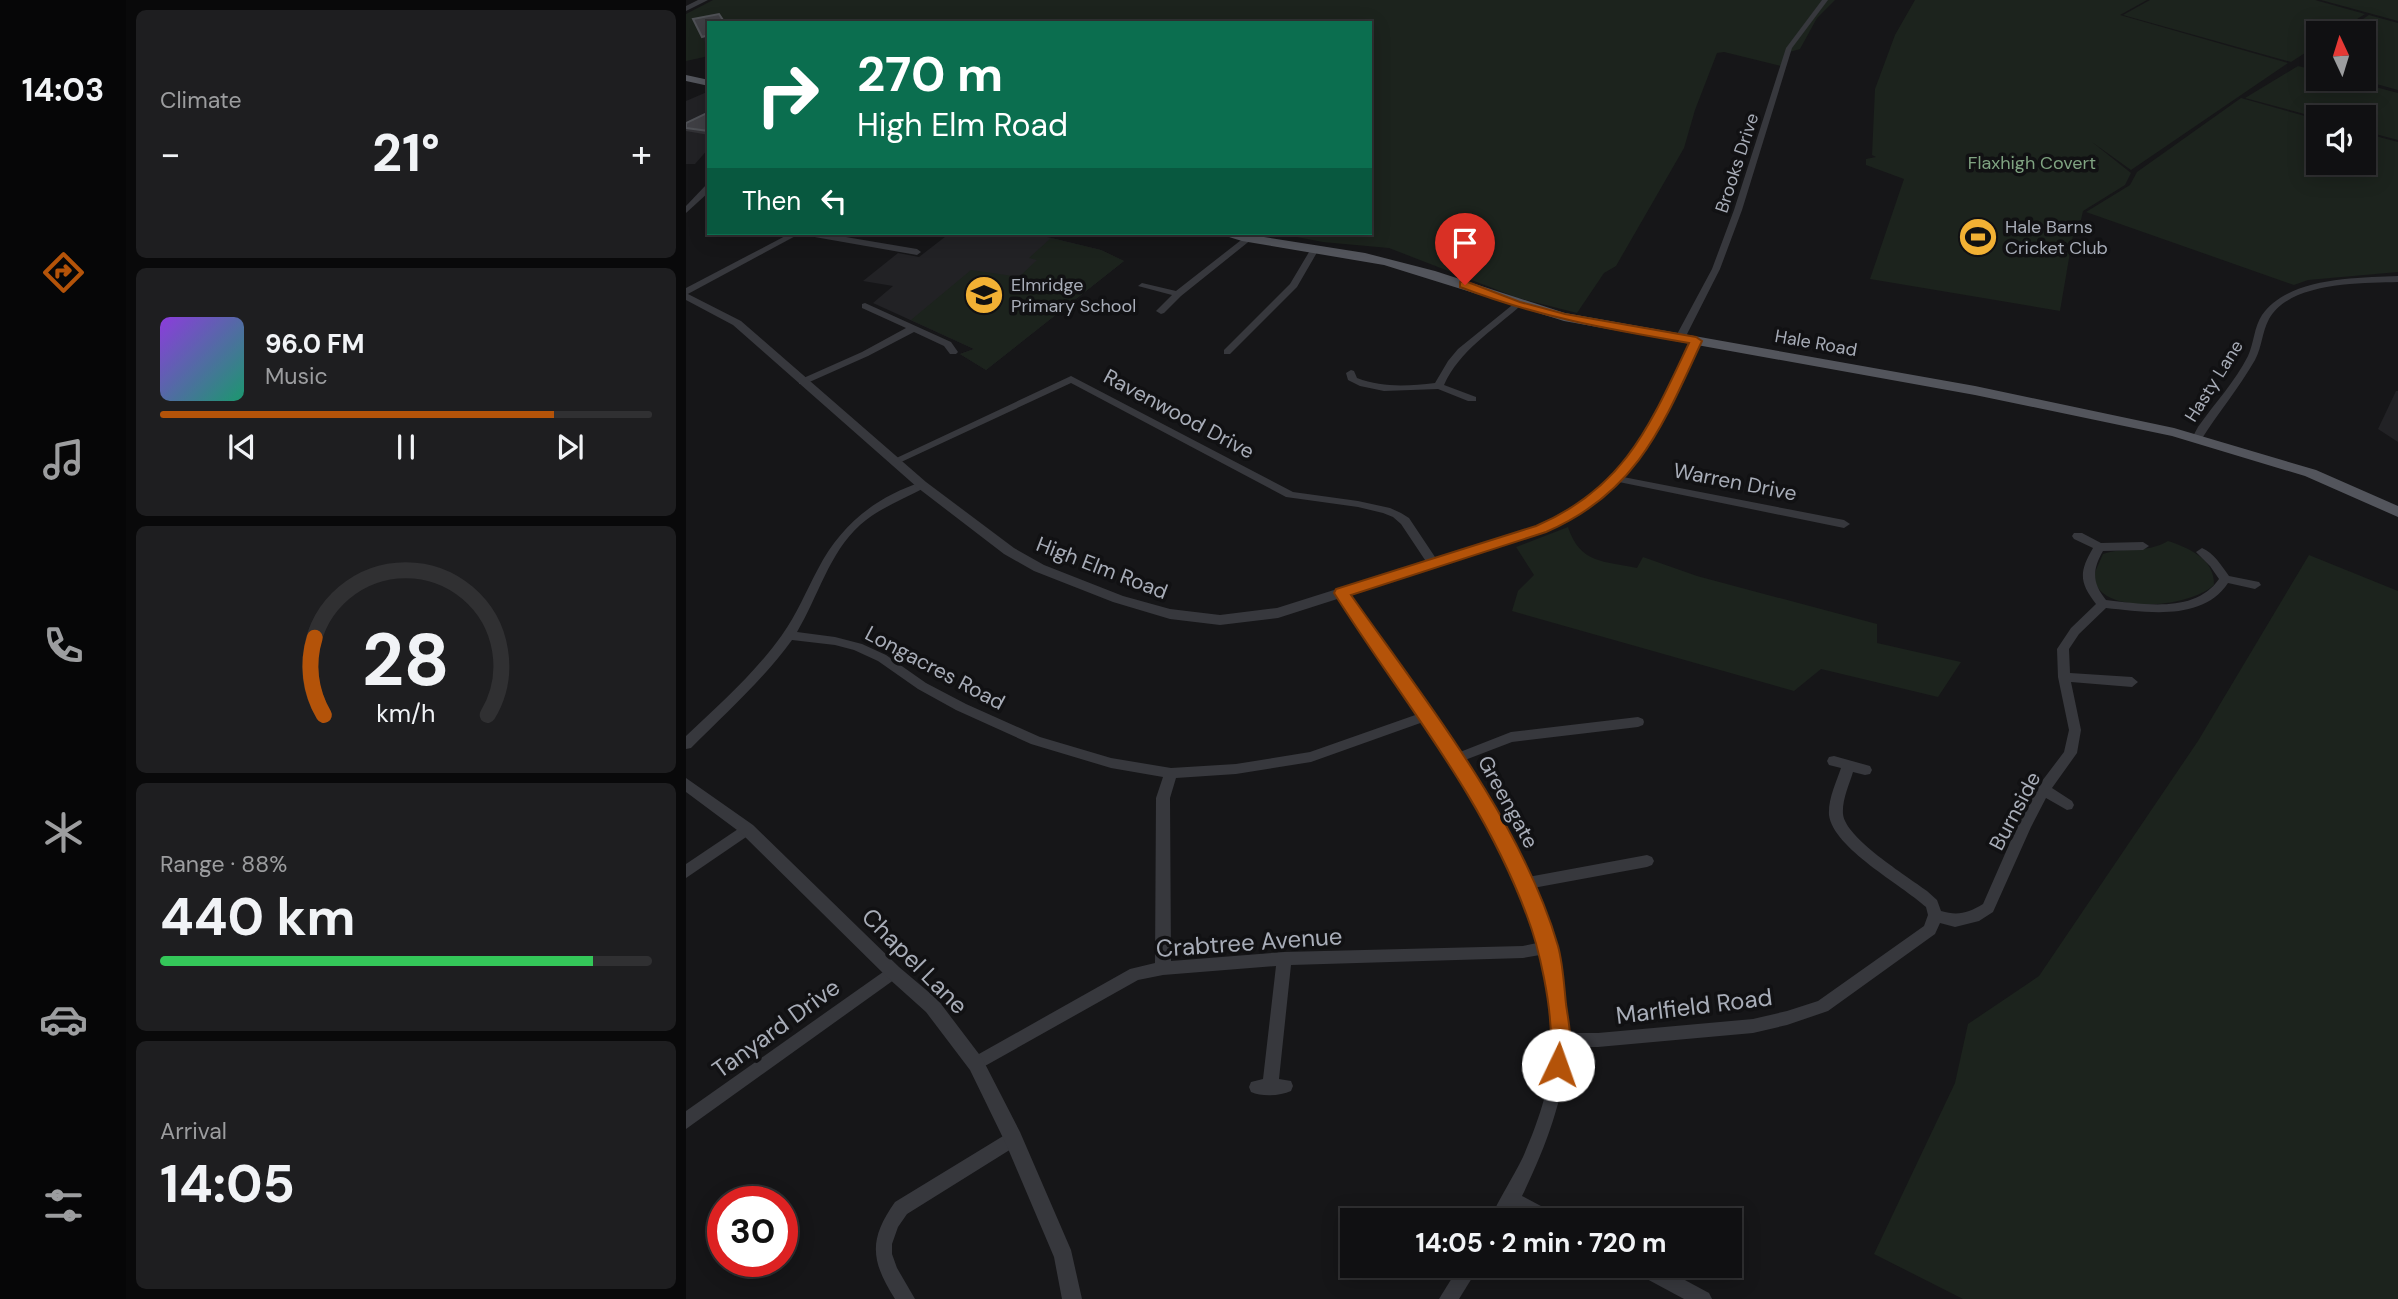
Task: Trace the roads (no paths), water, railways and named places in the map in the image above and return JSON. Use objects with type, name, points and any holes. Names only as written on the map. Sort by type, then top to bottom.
[{"type":"main road","points":[[686,78],[707,83]]},
{"type":"main road","name":"Hale Road","points":[[1231,235],[1363,256],[1416,268],[1516,304],[1564,317],[1979,391],[2197,438],[2307,469],[2398,512]]},
{"type":"street","points":[[686,9],[704,0]]},
{"type":"street","name":"Brooks Drive","points":[[1680,338],[1716,269],[1738,210],[1788,48],[1825,0]]},
{"type":"street","points":[[686,211],[707,189]]},
{"type":"street","points":[[686,195],[699,196]]},
{"type":"street","points":[[686,294],[793,235]]},
{"type":"street","points":[[820,235],[917,252]]},
{"type":"street","points":[[1161,311],[1178,294],[1248,239]]},
{"type":"street","points":[[1227,352],[1294,285],[1315,249]]},
{"type":"street","name":"Hasty Lane","points":[[2197,438],[2253,355],[2267,314],[2280,302],[2295,294],[2336,283],[2398,279]]},
{"type":"street","points":[[1142,286],[1178,294]]},
{"type":"street","name":"High Elm Road","points":[[686,294],[737,323],[922,485],[1009,551],[1039,568],[1118,599],[1170,614],[1220,620],[1278,613],[1541,529],[1570,517],[1618,479],[1657,424],[1696,341]]},
{"type":"street","points":[[1440,386],[1445,370],[1460,351],[1516,304]]},
{"type":"street","points":[[865,306],[948,344],[953,352]]},
{"type":"street","points":[[802,382],[865,354],[912,328]]},
{"type":"street","points":[[1352,373],[1353,380],[1381,387],[1400,389],[1440,386],[1472,398]]},
{"type":"street","name":"Ravenwood Drive","points":[[895,461],[1071,379],[1290,495],[1387,510],[1405,521],[1433,563]]},
{"type":"street","name":"Warren Drive","points":[[1618,479],[1844,524]]},
{"type":"street","points":[[686,744],[765,665],[789,635],[833,552],[850,529],[869,513],[922,485]]},
{"type":"street","points":[[2078,536],[2099,547],[2143,546]]},
{"type":"street","points":[[2099,547],[2089,564],[2087,581],[2103,604],[2150,608],[2181,606],[2210,596],[2221,589],[2225,579]]},
{"type":"street","points":[[2202,552],[2225,579],[2255,585]]},
{"type":"street","name":"Greengate","points":[[1342,593],[1457,758],[1508,848],[1549,947],[1561,1040],[1554,1098],[1506,1208]]},
{"type":"street","name":"Burnside","points":[[1936,915],[1955,921],[1974,917],[1988,908],[2024,826],[2044,789],[2070,753],[2075,730],[2063,677],[2063,649],[2075,631],[2103,604]]},
{"type":"street","name":"Longacres Road","points":[[789,635],[858,647],[882,658],[901,673],[961,708],[1036,741],[1111,763],[1171,773],[1236,769],[1311,757],[1427,716]]},
{"type":"street","points":[[2063,677],[2132,682]]},
{"type":"street","points":[[1457,758],[1511,737],[1638,722]]},
{"type":"street","points":[[1865,770],[1842,763],[1837,805],[1838,822],[1850,839],[1924,896],[1932,904],[1936,915]]},
{"type":"street","points":[[1163,968],[1163,798],[1171,773]]},
{"type":"street","name":"Chapel Lane","points":[[686,784],[747,829],[893,972],[932,1006],[976,1064],[1013,1138],[1064,1257],[1072,1299]]},
{"type":"street","points":[[2044,789],[2067,805]]},
{"type":"street","points":[[686,872],[747,829]]},
{"type":"street","points":[[1525,884],[1647,861]]},
{"type":"street","name":"Marlfield Road","points":[[1561,1040],[1598,1040],[1753,1026],[1787,1018],[1823,1006],[1930,930],[1936,915]]},
{"type":"street","name":"Crabtree Avenue","points":[[976,1064],[1135,974],[1163,968],[1284,959],[1523,952],[1549,947]]},
{"type":"street","points":[[1271,1086],[1284,959]]},
{"type":"street","name":"Tanyard Drive","points":[[686,1121],[893,972]]},
{"type":"street","points":[[906,1299],[887,1270],[884,1258],[882,1240],[888,1224],[901,1208],[1013,1138]]},
{"type":"street","points":[[1511,1200],[1527,1208]]},
{"type":"street","points":[[1448,1299],[1462,1278]]},
{"type":"street","points":[[1663,1278],[1703,1299]]},
{"type":"place","name":"Hale Barns Cricket Club","points":[[1978,237]]},
{"type":"place","name":"Elmridge Primary School","points":[[984,295]]},
{"type":"park label","name":"Flaxhigh Covert","points":[[2032,163]]}]
